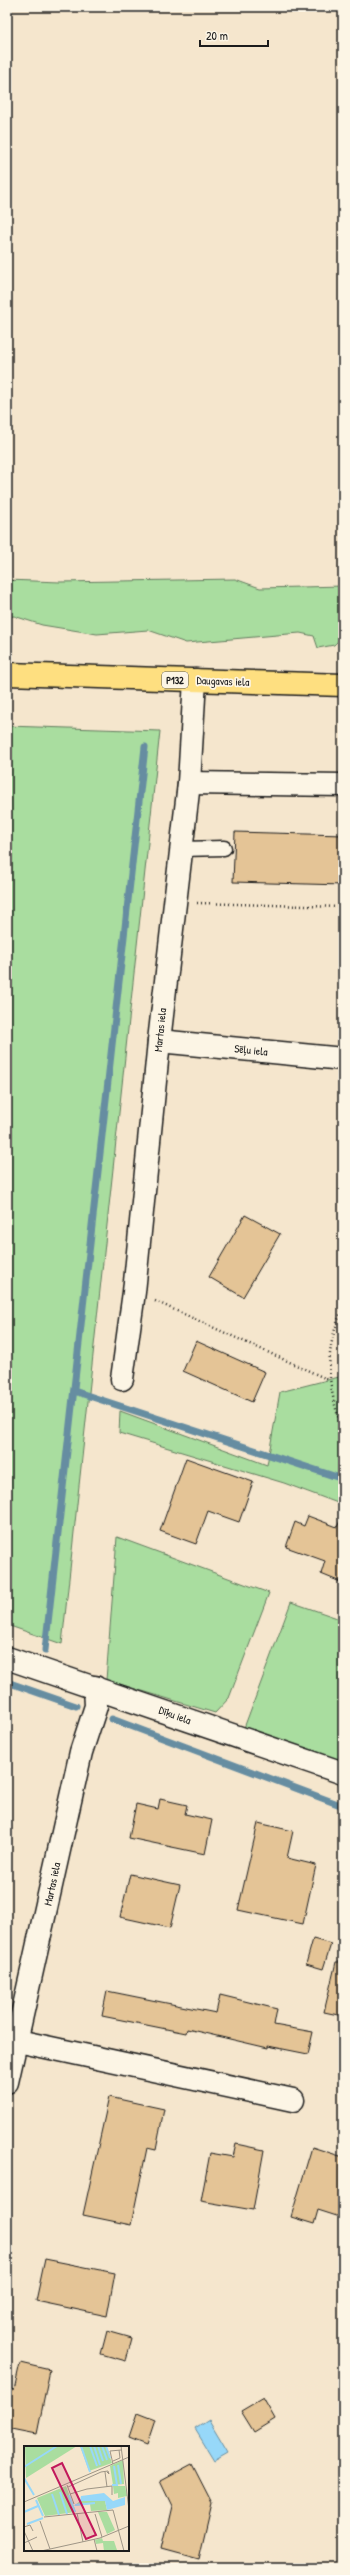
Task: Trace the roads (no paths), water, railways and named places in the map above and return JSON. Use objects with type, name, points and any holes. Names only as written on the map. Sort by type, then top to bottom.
[{"type":"main road","name":"Daugavas iela","points":[[7,674],[343,685]]},
{"type":"street","name":"Martas iela","points":[[122,1379],[134,1292],[159,1041],[189,783],[195,680]]},
{"type":"street","points":[[189,783],[343,785]]},
{"type":"street","name":"Sēļu iela","points":[[159,1041],[343,1059]]},
{"type":"street","name":"Dīķu iela","points":[[7,1658],[343,1773]]},
{"type":"street","name":"Martas iela","points":[[7,2082],[18,2041],[81,1752],[96,1706],[95,1687]]},
{"type":"street","points":[[18,2041],[294,2100]]},
{"type":"lane","points":[[181,850],[224,848]]},
{"type":"water","points":[[209,2420],[228,2452],[214,2460],[195,2429]]},
{"type":"waterway","points":[[45,1650],[145,747]]},
{"type":"waterway","points":[[74,1391],[343,1479]]},
{"type":"waterway","points":[[7,1682],[76,1706]]},
{"type":"waterway","points":[[112,1719],[343,1806]]}]
